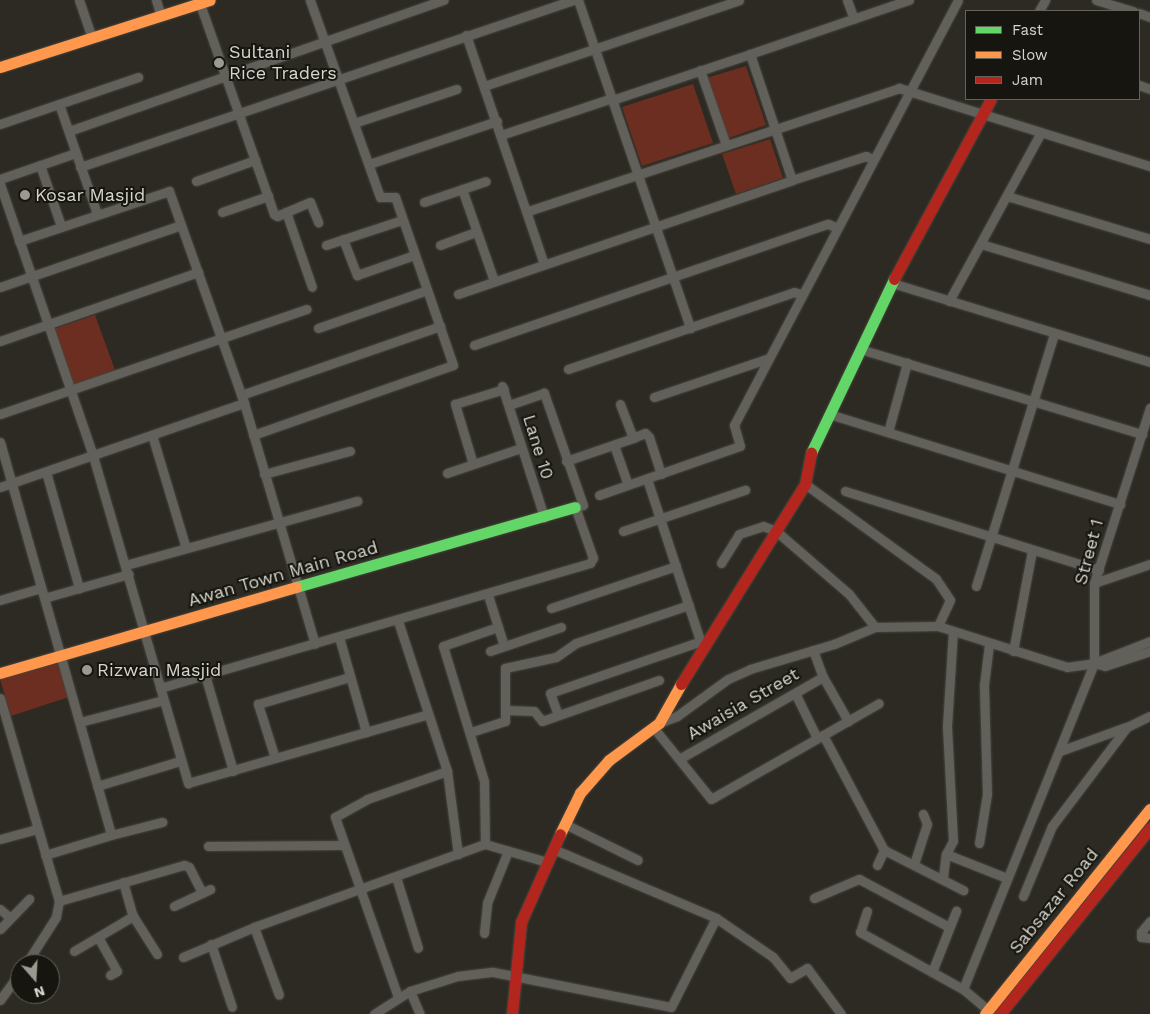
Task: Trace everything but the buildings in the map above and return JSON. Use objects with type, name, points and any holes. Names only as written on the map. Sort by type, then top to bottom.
[{"type":"street","points":[[79,0],[92,38]]},
{"type":"street","points":[[156,0],[161,16]]},
{"type":"street","points":[[253,435],[450,368],[453,360],[394,195],[380,197],[310,0]]},
{"type":"street","points":[[80,167],[338,78],[573,0]]},
{"type":"street","points":[[578,0],[690,328]]},
{"type":"street","points":[[484,86],[739,0]]},
{"type":"street","points":[[847,0],[854,19]]},
{"type":"street","points":[[501,135],[909,0]]},
{"type":"street","points":[[599,495],[740,446],[734,425],[736,420],[800,294],[958,0]]},
{"type":"street","points":[[1096,0],[1130,10]]},
{"type":"street","points":[[68,131],[439,1]]},
{"type":"street","points":[[0,67],[200,2],[275,215],[310,202],[318,222]]},
{"type":"street","points":[[466,35],[528,211],[544,264]]},
{"type":"street","points":[[750,54],[792,180]]},
{"type":"street","points":[[700,70],[726,145]]},
{"type":"street","points":[[0,124],[138,77]]},
{"type":"street","points":[[354,123],[456,89]]},
{"type":"street","points":[[528,211],[894,89],[910,90],[1150,166]]},
{"type":"street","points":[[656,725],[702,644],[806,484],[812,448],[892,283],[990,100]]},
{"type":"street","points":[[59,104],[97,214]]},
{"type":"street","points":[[369,164],[497,121]]},
{"type":"street","points":[[950,301],[1040,132]]},
{"type":"street","points":[[0,179],[75,153]]},
{"type":"street","points":[[458,294],[792,180],[866,156],[872,159]]},
{"type":"street","points":[[196,181],[255,160]]},
{"type":"street","points":[[40,165],[60,226]]},
{"type":"street","points":[[424,202],[486,181]]},
{"type":"street","points":[[0,184],[93,456],[145,631],[180,761],[188,783],[428,714]]},
{"type":"street","points":[[462,189],[494,281]]},
{"type":"street","points":[[19,241],[169,191],[242,399],[315,644]]},
{"type":"street","points":[[222,212],[268,196]]},
{"type":"street","points":[[1007,196],[1150,239]]},
{"type":"street","points":[[286,212],[312,287]]},
{"type":"street","points":[[326,245],[402,220]]},
{"type":"street","points":[[474,345],[828,224],[836,227]]},
{"type":"street","points":[[0,287],[181,225]]},
{"type":"street","points":[[440,245],[476,232]]},
{"type":"street","points":[[344,239],[357,275],[414,255]]},
{"type":"street","points":[[981,244],[1150,295]]},
{"type":"street","points":[[0,341],[198,272]]},
{"type":"street","points":[[892,283],[1150,362]]},
{"type":"street","points":[[318,328],[427,290]]},
{"type":"street","points":[[568,369],[794,292],[800,294]]},
{"type":"street","points":[[0,414],[306,309]]},
{"type":"street","points":[[0,487],[152,435],[242,399],[440,326]]},
{"type":"street","points":[[976,586],[1054,334]]},
{"type":"street","points":[[860,349],[1142,434]]},
{"type":"street","points":[[654,397],[769,358]]},
{"type":"street","points":[[888,432],[907,364]]},
{"type":"street","name":"Lane 10","points":[[473,464],[455,404],[503,387],[544,517]]},
{"type":"street","points":[[160,688],[488,595],[592,561],[575,507],[583,505],[544,393],[509,404]]},
{"type":"street","points":[[620,404],[633,438]]},
{"type":"street","name":"Street 1","points":[[962,989],[1060,751],[1094,663],[1094,583],[1150,408]]},
{"type":"street","points":[[829,414],[1120,504]]},
{"type":"street","points":[[566,460],[645,434],[649,437],[661,474]]},
{"type":"street","points":[[152,435],[186,548]]},
{"type":"street","points":[[0,442],[13,482],[111,835]]},
{"type":"street","points":[[614,444],[628,485]]},
{"type":"street","points":[[447,473],[521,448]]},
{"type":"street","points":[[264,474],[350,451]]},
{"type":"street","points":[[46,472],[79,588]]},
{"type":"street","points":[[647,479],[702,644]]},
{"type":"street","points":[[806,484],[936,580],[950,600],[938,626]]},
{"type":"street","points":[[623,531],[745,490]]},
{"type":"street","points":[[844,492],[1099,570]]},
{"type":"street","points":[[44,598],[79,588],[186,548],[279,524],[357,501]]},
{"type":"street","name":"Awan Town Main Road","points":[[0,673],[575,507]]},
{"type":"street","points":[[721,563],[739,534],[763,526],[776,530],[850,594],[875,627]]},
{"type":"street","points":[[1013,651],[1032,550]]},
{"type":"street","points":[[1094,583],[1150,564]]},
{"type":"street","points":[[551,608],[676,566]]},
{"type":"street","points":[[0,600],[41,588]]},
{"type":"street","points":[[488,595],[504,646]]},
{"type":"street","points":[[471,732],[505,721],[505,668],[556,657],[576,643],[689,605]]},
{"type":"street","points":[[398,621],[447,771],[458,854]]},
{"type":"street","points":[[512,1014],[521,922],[580,793],[609,760],[656,725],[677,716],[728,679],[750,668],[813,650],[875,627],[938,626],[989,644],[1067,667],[1094,663],[1150,641]]},
{"type":"street","points":[[485,844],[484,781],[471,732],[443,646],[498,627]]},
{"type":"street","points":[[490,651],[561,627]]},
{"type":"street","points":[[943,877],[946,854],[953,841],[947,726],[954,631]]},
{"type":"street","points":[[339,637],[366,732]]},
{"type":"street","points":[[558,715],[550,694],[702,644]]},
{"type":"street","points":[[979,843],[987,794],[984,685],[989,644]]},
{"type":"street","points":[[813,650],[823,677],[848,721]]},
{"type":"street","points":[[1094,663],[1105,666],[1150,651]]},
{"type":"street","points":[[205,675],[233,771]]},
{"type":"street","points":[[275,758],[258,704],[350,677]]},
{"type":"street","name":"Awaisia Street","points":[[679,759],[823,677]]},
{"type":"street","points":[[505,710],[534,711],[542,721],[660,680]]},
{"type":"street","points":[[795,693],[884,850],[943,877],[963,890]]},
{"type":"street","points":[[0,698],[59,901],[56,917],[32,954]]},
{"type":"street","points":[[80,722],[163,700]]},
{"type":"street","points":[[656,725],[679,759],[711,799],[879,703]]},
{"type":"street","points":[[1060,751],[1127,727],[1150,716]]},
{"type":"street","points":[[1023,896],[1052,826],[1127,727]]},
{"type":"street","points":[[96,786],[180,761]]},
{"type":"street","points":[[398,997],[335,820],[337,814],[367,799],[447,771]]},
{"type":"street","name":"Sabsazar Road","points":[[987,1012],[1147,824],[1150,809]]},
{"type":"street","points":[[914,864],[927,824],[922,814]]},
{"type":"street","points":[[46,855],[162,822]]},
{"type":"street","points":[[565,824],[638,860]]},
{"type":"street","points":[[1000,1014],[1147,824]]},
{"type":"street","points":[[0,839],[38,829]]},
{"type":"street","points":[[183,957],[254,927],[485,844],[547,862]]},
{"type":"street","points":[[208,846],[343,845]]},
{"type":"street","points":[[553,849],[716,918],[773,957],[790,978],[807,968],[841,1014]]},
{"type":"street","points":[[877,866],[884,850]]},
{"type":"street","points":[[484,932],[487,903],[508,851]]},
{"type":"street","points":[[946,854],[1007,878]]},
{"type":"street","points":[[59,901],[186,866],[206,891],[174,906]]},
{"type":"street","points":[[396,877],[418,948]]},
{"type":"street","points":[[814,898],[859,879],[949,927]]},
{"type":"street","points":[[123,882],[133,916],[157,954]]},
{"type":"street","points":[[0,929],[9,917],[29,899]]},
{"type":"street","points":[[0,909],[9,917]]},
{"type":"street","points":[[867,911],[860,932],[962,989],[987,1012]]},
{"type":"street","points":[[932,972],[956,911]]},
{"type":"street","points":[[74,951],[133,916]]},
{"type":"street","points":[[374,1014],[410,991],[458,976],[493,972],[671,1007],[716,918]]},
{"type":"street","points":[[1150,921],[1141,932],[1141,937],[1150,938]]},
{"type":"street","points":[[254,927],[279,995]]},
{"type":"street","points":[[98,937],[117,970],[110,975]]},
{"type":"street","points":[[210,944],[232,1007]]},
{"type":"street","points":[[0,1000],[10,986]]},
{"type":"street","points":[[410,991],[420,1014]]},
{"type":"shaded area","points":[[746,66],[766,125],[726,139],[706,78]]},
{"type":"shaded area","points":[[693,84],[713,143],[642,166],[622,107]]},
{"type":"shaded area","points":[[770,139],[783,178],[736,194],[722,154]]},
{"type":"shaded area","points":[[95,315],[115,370],[74,385],[54,329]]},
{"type":"shaded area","points":[[57,661],[69,697],[11,716],[0,679]]},
{"type":"traffic: fast","points":[[811,453],[894,279]]},
{"type":"traffic: fast","points":[[296,587],[575,507]]},
{"type":"traffic: slow","points":[[0,67],[210,0]]},
{"type":"traffic: slow","points":[[0,673],[296,587]]},
{"type":"traffic: slow","points":[[560,834],[580,793],[609,760],[659,723],[681,684]]},
{"type":"traffic: slow","points":[[985,1014],[1150,809]]},
{"type":"traffic: jam","points":[[894,279],[990,100]]},
{"type":"traffic: jam","points":[[681,684],[805,484],[811,453]]},
{"type":"traffic: jam","points":[[1000,1014],[1150,828]]},
{"type":"traffic: jam","points":[[512,1014],[521,922],[560,834]]},
{"type":"place","name":"Sultani Rice Traders","points":[[219,63]]},
{"type":"place","name":"Kosar Masjid","points":[[25,195]]},
{"type":"place","name":"Rizwan Masjid","points":[[87,670]]}]
